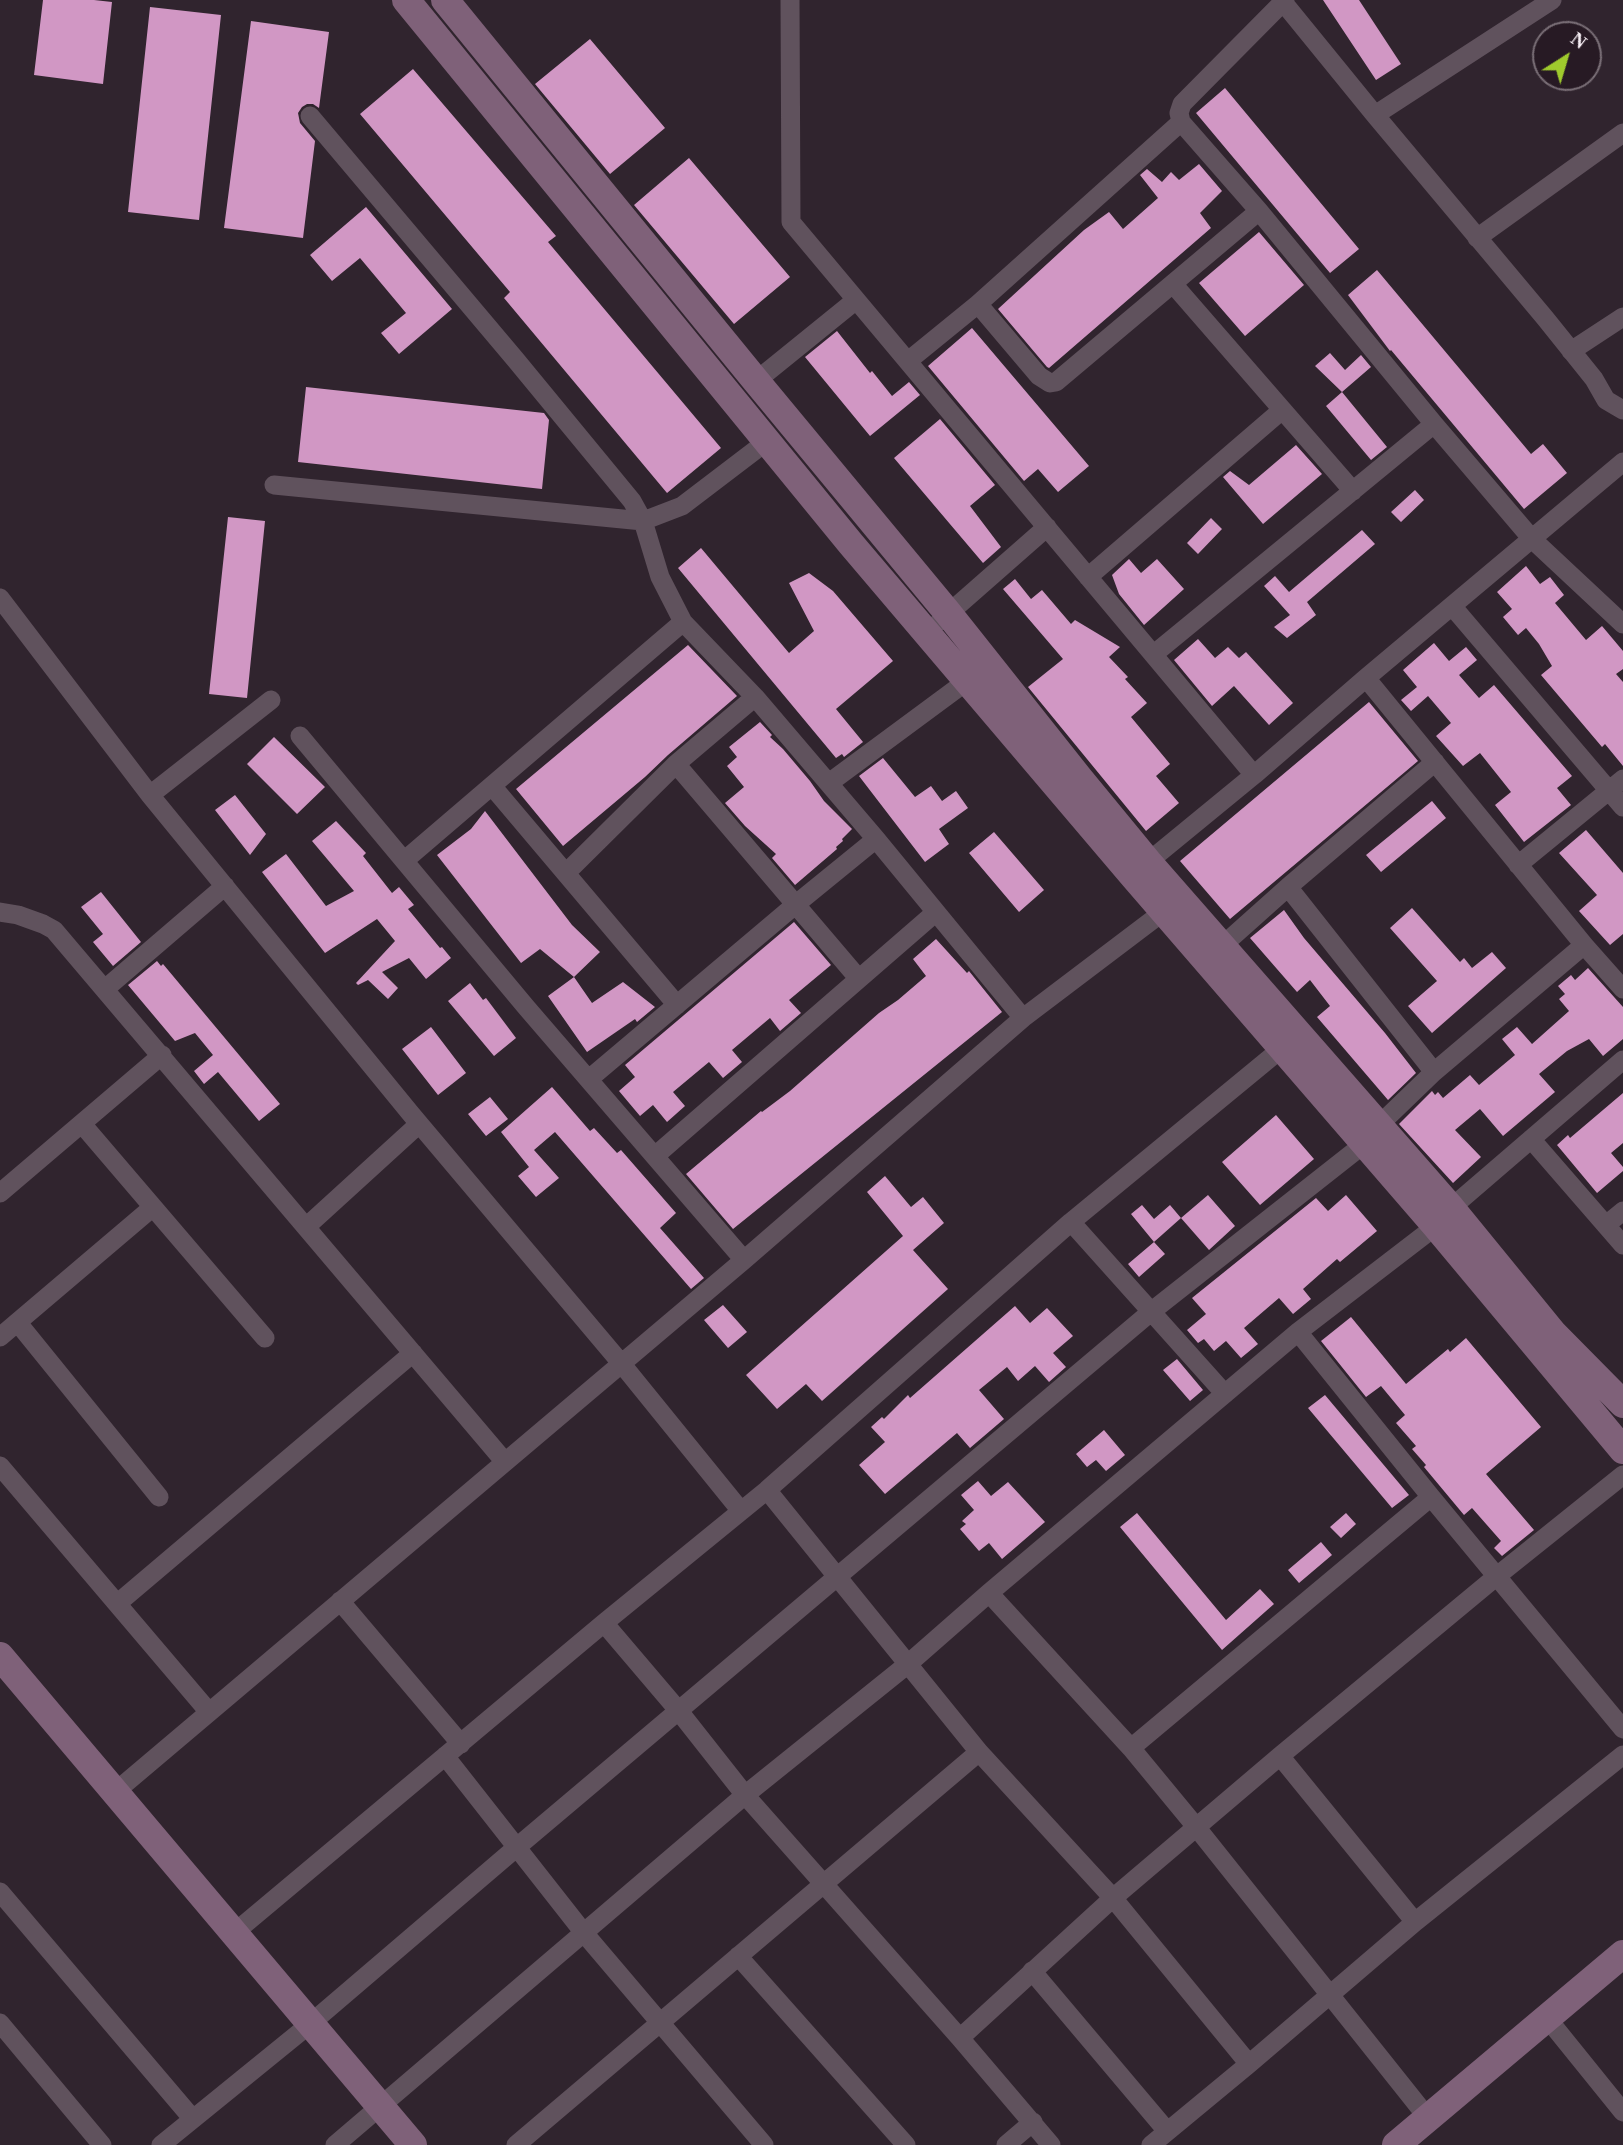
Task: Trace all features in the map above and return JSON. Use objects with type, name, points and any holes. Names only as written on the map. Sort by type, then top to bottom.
[{"type":"street","points":[[406,0],[766,442],[1163,912],[1281,1049],[1371,1135]]},
{"type":"street","points":[[445,0],[948,613],[1079,778],[1222,946],[1371,1135],[1443,1217],[1623,1404]]},
{"type":"street","points":[[790,0],[791,222],[1254,775]]},
{"type":"street","points":[[1375,115],[1552,0]]},
{"type":"street","points":[[1623,410],[1606,400],[1594,379],[1284,1],[1182,104],[1179,113],[1181,122],[1434,424],[1532,539],[1623,624]]},
{"type":"street","points":[[310,116],[632,501],[643,521],[660,577],[683,622],[755,697],[1023,1017]]},
{"type":"street","points":[[908,361],[978,304],[1181,122]]},
{"type":"street","points":[[1477,238],[1623,133]]},
{"type":"street","points":[[588,224],[611,204]]},
{"type":"street","points":[[978,304],[1038,376],[1050,383],[1056,382],[1259,212]]},
{"type":"street","points":[[1173,284],[1353,491]]},
{"type":"street","points":[[755,381],[856,300]]},
{"type":"street","points":[[1571,351],[1623,317]]},
{"type":"street","points":[[1088,577],[1282,410]]},
{"type":"street","points":[[1154,654],[1434,424]]},
{"type":"street","points":[[274,485],[643,521],[682,506],[766,442]]},
{"type":"street","points":[[1148,862],[1623,462]]},
{"type":"street","points":[[926,633],[1047,527]]},
{"type":"street","points":[[0,598],[150,795],[741,1511]]},
{"type":"street","points":[[1452,606],[1616,785],[1623,807]]},
{"type":"street","points":[[405,860],[683,622]]},
{"type":"street","points":[[1366,678],[1623,989]]},
{"type":"street","points":[[829,783],[967,681]]},
{"type":"street","points":[[566,873],[676,765],[755,697]]},
{"type":"street","points":[[150,795],[271,700]]},
{"type":"street","points":[[300,736],[517,996],[744,1259]]},
{"type":"street","points":[[1222,946],[1435,762]]},
{"type":"street","points":[[676,765],[859,979]]},
{"type":"street","points":[[1518,865],[1616,785]]},
{"type":"street","points":[[492,786],[677,1005]]},
{"type":"street","points":[[589,1079],[876,839]]},
{"type":"street","points":[[104,989],[225,886]]},
{"type":"street","points":[[1288,887],[1434,1072]]},
{"type":"street","points":[[0,912],[18,915],[54,930],[505,1462]]},
{"type":"street","points":[[655,1156],[936,912]]},
{"type":"street","points":[[115,1792],[744,1259],[1023,1017],[1163,912]]},
{"type":"street","points":[[161,2145],[310,2024],[1152,1311],[1371,1135],[1434,1072],[1584,945]]},
{"type":"street","points":[[234,1933],[767,1490],[1071,1222],[1281,1049]]},
{"type":"street","points":[[0,1193],[162,1055]]},
{"type":"street","points":[[335,2145],[746,1795],[908,1664],[1298,1332],[1443,1217],[1623,1060]]},
{"type":"street","points":[[82,1124],[265,1338]]},
{"type":"street","points":[[306,1227],[419,1124]]},
{"type":"street","points":[[1531,1139],[1623,1245]]},
{"type":"street","points":[[0,1338],[153,1207]]},
{"type":"street","points":[[1606,1225],[1623,1211]]},
{"type":"street","points":[[1443,1217],[1623,1450]]},
{"type":"street","points":[[1071,1222],[1225,1394]]},
{"type":"street","points":[[18,1323],[159,1497]]},
{"type":"street","points":[[1298,1332],[1623,1728]]},
{"type":"street","points":[[118,1604],[412,1353]]},
{"type":"street","points":[[3,1475],[118,1604],[209,1712]]},
{"type":"street","points":[[960,2038],[1114,1898],[1280,1756],[1623,1475]]},
{"type":"street","points":[[767,1490],[979,1752],[1114,1898],[1249,2064]]},
{"type":"street","points":[[1131,1748],[1431,1497]]},
{"type":"street","points":[[989,1593],[1131,1748],[1428,2118]]},
{"type":"street","points":[[340,1601],[461,1744]]},
{"type":"street","points":[[604,1623],[746,1795],[1051,2145]]},
{"type":"street","points":[[0,1656],[413,2145]]},
{"type":"street","points":[[526,2142],[660,2023],[979,1752]]},
{"type":"street","points":[[1151,2145],[1415,1922],[1623,1755]]},
{"type":"street","points":[[446,1756],[584,1933],[764,2145]]},
{"type":"street","points":[[1280,1756],[1415,1922]]},
{"type":"street","points":[[0,1892],[192,2118]]},
{"type":"street","points":[[1396,2145],[1623,1954]]},
{"type":"street","points":[[738,1956],[906,2145]]},
{"type":"street","points":[[1032,1971],[1167,2130]]},
{"type":"street","points":[[1547,2018],[1623,2112]]},
{"type":"street","points":[[0,2023],[102,2145]]},
{"type":"street","points":[[1006,2145],[1032,2122]]},
{"type":"building","points":[[43,0],[112,2],[103,84],[34,75]]},
{"type":"building","points":[[1323,0],[1359,0],[1401,64],[1376,80]]},
{"type":"building","points":[[150,7],[221,15],[199,220],[128,212]]},
{"type":"building","points":[[251,21],[329,32],[319,108],[307,104],[298,113],[300,123],[315,141],[303,238],[224,228]]},
{"type":"building","points":[[590,39],[665,128],[610,174],[535,84]]},
{"type":"building","points":[[413,69],[556,236],[548,242],[721,448],[667,493],[504,298],[510,292],[360,114]]},
{"type":"building","points":[[1225,88],[1359,249],[1330,273],[1196,113]]},
{"type":"building","points":[[689,158],[790,277],[734,324],[634,205]]},
{"type":"building","points":[[1199,164],[1222,191],[1200,213],[1211,228],[1047,367],[998,309],[1084,230],[1109,212],[1123,229],[1158,198],[1140,175],[1147,169],[1162,182],[1171,172],[1179,180]]},
{"type":"building","points":[[366,207],[452,309],[399,354],[381,333],[406,313],[360,258],[332,281],[310,255]]},
{"type":"building","points":[[1259,232],[1304,285],[1245,336],[1199,283]]},
{"type":"building","points":[[1377,270],[1531,454],[1543,444],[1567,473],[1524,509],[1390,351],[1348,295]]},
{"type":"building","points":[[972,328],[1089,466],[1058,492],[1038,469],[1024,481],[928,366]]},
{"type":"building","points":[[837,331],[892,396],[909,382],[920,395],[870,436],[805,357]]},
{"type":"building","points":[[1330,353],[1345,370],[1361,355],[1371,367],[1342,392],[1315,366]]},
{"type":"building","points":[[306,387],[544,413],[549,420],[542,489],[298,462]]},
{"type":"building","points":[[1342,392],[1387,447],[1371,460],[1326,406]]},
{"type":"building","points":[[940,419],[995,485],[970,506],[1001,547],[983,563],[894,458]]},
{"type":"building","points":[[1296,445],[1322,474],[1263,524],[1223,477],[1230,471],[1249,485]]},
{"type":"building","points":[[1415,490],[1424,500],[1401,522],[1391,512]]},
{"type":"building","points":[[228,517],[265,521],[247,698],[209,694]]},
{"type":"building","points":[[1211,518],[1222,529],[1198,554],[1187,543]]},
{"type":"building","points":[[1362,530],[1375,544],[1307,602],[1316,615],[1287,638],[1274,627],[1290,615],[1264,586],[1275,576],[1289,592]]},
{"type":"building","points":[[701,548],[789,653],[814,631],[789,583],[809,573],[833,591],[893,661],[836,709],[863,742],[844,757],[842,754],[836,758],[678,568]]},
{"type":"building","points":[[1129,559],[1141,573],[1157,559],[1184,589],[1144,625],[1119,594],[1112,575]]},
{"type":"building","points":[[1526,566],[1540,584],[1550,577],[1564,595],[1555,603],[1586,640],[1602,626],[1623,651],[1623,669],[1616,674],[1623,682],[1623,766],[1605,744],[1602,747],[1541,675],[1552,666],[1539,644],[1526,628],[1518,635],[1503,617],[1512,609],[1497,592]]},
{"type":"building","points":[[1015,579],[1031,599],[1042,590],[1071,624],[1075,620],[1120,647],[1109,657],[1147,703],[1131,717],[1170,764],[1156,776],[1179,803],[1146,831],[1028,687],[1063,659],[1003,589]]},
{"type":"building","points":[[1198,639],[1215,658],[1228,647],[1239,658],[1246,652],[1293,703],[1269,725],[1234,686],[1212,706],[1174,660]]},
{"type":"building","points":[[1434,643],[1449,661],[1466,647],[1477,660],[1459,675],[1479,698],[1494,685],[1572,776],[1557,788],[1571,805],[1524,842],[1495,805],[1511,792],[1480,753],[1463,766],[1436,736],[1451,723],[1428,696],[1411,711],[1401,700],[1417,687],[1403,670]]},
{"type":"building","points":[[688,645],[737,696],[563,846],[516,789]]},
{"type":"building","points":[[1369,702],[1418,761],[1230,919],[1180,861]]},
{"type":"building","points":[[760,722],[824,801],[852,829],[837,849],[795,885],[772,858],[776,854],[745,826],[725,803],[744,787],[727,766],[737,757],[729,747]]},
{"type":"building","points":[[274,737],[325,787],[297,814],[247,764]]},
{"type":"building","points":[[883,758],[915,797],[931,786],[942,801],[956,791],[968,808],[939,829],[949,844],[925,862],[859,776]]},
{"type":"building","points":[[235,795],[266,834],[250,855],[215,810]]},
{"type":"building","points":[[1432,801],[1446,818],[1381,872],[1366,855]]},
{"type":"building","points":[[485,811],[572,925],[600,952],[574,977],[540,949],[521,963],[437,855],[471,829]]},
{"type":"building","points":[[336,821],[366,853],[363,856],[392,893],[399,887],[414,905],[408,909],[451,958],[426,979],[409,958],[382,972],[398,988],[388,999],[368,980],[358,985],[356,983],[395,941],[377,919],[325,953],[262,872],[286,854],[326,906],[354,891],[312,841]]},
{"type":"building","points":[[1586,830],[1623,873],[1623,934],[1610,945],[1579,911],[1597,895],[1559,853]]},
{"type":"building","points":[[994,832],[1044,890],[1019,912],[969,853]]},
{"type":"building","points":[[101,892],[141,942],[113,966],[93,942],[103,934],[81,907]]},
{"type":"building","points":[[1412,908],[1460,962],[1464,958],[1472,968],[1492,952],[1506,968],[1432,1033],[1408,1006],[1437,981],[1390,928]]},
{"type":"building","points":[[1284,910],[1416,1073],[1388,1100],[1317,1017],[1330,1006],[1310,980],[1297,992],[1250,938]]},
{"type":"building","points":[[794,922],[831,965],[789,1000],[801,1013],[780,1031],[770,1018],[732,1050],[742,1062],[723,1078],[709,1062],[673,1092],[685,1106],[667,1122],[653,1105],[640,1116],[619,1091],[635,1077],[625,1065]]},
{"type":"building","points":[[936,939],[967,973],[969,971],[1002,1012],[733,1229],[686,1174],[761,1111],[790,1091],[926,976],[913,959]]},
{"type":"building","points":[[157,961],[161,966],[163,964],[280,1104],[259,1121],[218,1072],[204,1084],[194,1071],[213,1055],[195,1033],[175,1041],[128,985]]},
{"type":"building","points":[[1588,968],[1623,1007],[1623,1039],[1603,1056],[1589,1039],[1567,1051],[1539,1074],[1555,1092],[1503,1136],[1480,1109],[1455,1130],[1481,1157],[1453,1183],[1399,1124],[1432,1091],[1435,1095],[1438,1092],[1443,1098],[1470,1075],[1479,1085],[1515,1055],[1502,1039],[1517,1027],[1532,1044],[1569,1011],[1559,999],[1565,994],[1558,986],[1571,975],[1575,980]]},
{"type":"building","points":[[574,977],[592,1003],[623,982],[655,1007],[637,1022],[635,1019],[587,1052],[548,996]]},
{"type":"building","points":[[470,983],[483,1000],[486,998],[516,1038],[494,1056],[448,1001]]},
{"type":"building","points":[[431,1027],[466,1073],[438,1095],[402,1049]]},
{"type":"building","points":[[552,1087],[590,1131],[594,1128],[617,1153],[621,1150],[676,1213],[660,1228],[704,1278],[691,1289],[555,1132],[534,1150],[559,1178],[536,1197],[518,1176],[529,1167],[501,1132]]},
{"type":"building","points":[[1623,1093],[1623,1143],[1611,1153],[1623,1167],[1623,1171],[1597,1193],[1557,1145],[1568,1135],[1570,1138]]},
{"type":"building","points":[[490,1097],[508,1119],[486,1136],[468,1114]]},
{"type":"building","points":[[1276,1115],[1314,1159],[1260,1205],[1222,1162]]},
{"type":"building","points":[[885,1176],[911,1207],[923,1197],[944,1223],[913,1250],[948,1289],[822,1401],[806,1384],[777,1409],[746,1375],[903,1236],[867,1192]]},
{"type":"building","points":[[1208,1195],[1235,1226],[1209,1250],[1181,1218]]},
{"type":"building","points":[[1346,1195],[1377,1231],[1340,1262],[1337,1259],[1303,1289],[1311,1299],[1293,1314],[1279,1298],[1244,1328],[1258,1344],[1241,1358],[1226,1341],[1214,1351],[1204,1339],[1198,1343],[1187,1330],[1206,1314],[1192,1298],[1316,1198],[1328,1211]]},
{"type":"building","points":[[1142,1205],[1154,1219],[1170,1205],[1181,1218],[1154,1242],[1131,1214]]},
{"type":"building","points":[[1154,1242],[1165,1254],[1139,1277],[1128,1264]]},
{"type":"building","points":[[723,1305],[747,1332],[728,1348],[704,1320]]},
{"type":"building","points":[[1015,1306],[1030,1323],[1047,1308],[1073,1336],[1053,1353],[1066,1367],[1049,1382],[1035,1366],[1018,1381],[1007,1367],[979,1390],[1004,1419],[970,1448],[957,1433],[885,1494],[859,1465],[885,1442],[871,1427],[882,1417],[884,1419],[908,1395],[910,1398]]},
{"type":"building","points":[[1351,1317],[1406,1384],[1448,1349],[1450,1352],[1466,1338],[1541,1427],[1486,1474],[1534,1530],[1502,1556],[1494,1548],[1501,1541],[1472,1508],[1464,1515],[1424,1467],[1426,1465],[1412,1449],[1416,1446],[1396,1423],[1405,1415],[1381,1386],[1366,1397],[1321,1341]]},
{"type":"building","points":[[1177,1359],[1203,1390],[1190,1401],[1163,1370]]},
{"type":"building","points":[[1325,1395],[1409,1495],[1392,1508],[1308,1408]]},
{"type":"building","points":[[1104,1430],[1125,1455],[1106,1471],[1096,1460],[1087,1467],[1076,1454]]},
{"type":"building","points":[[978,1481],[991,1496],[1008,1482],[1045,1522],[1002,1559],[989,1543],[979,1551],[960,1529],[966,1524],[962,1521],[974,1510],[961,1495]]},
{"type":"building","points":[[1137,1513],[1226,1620],[1260,1589],[1274,1604],[1222,1650],[1120,1527]]},
{"type":"building","points":[[1346,1513],[1356,1524],[1341,1538],[1330,1527]]},
{"type":"building","points":[[1321,1542],[1332,1555],[1299,1583],[1288,1570]]}]
